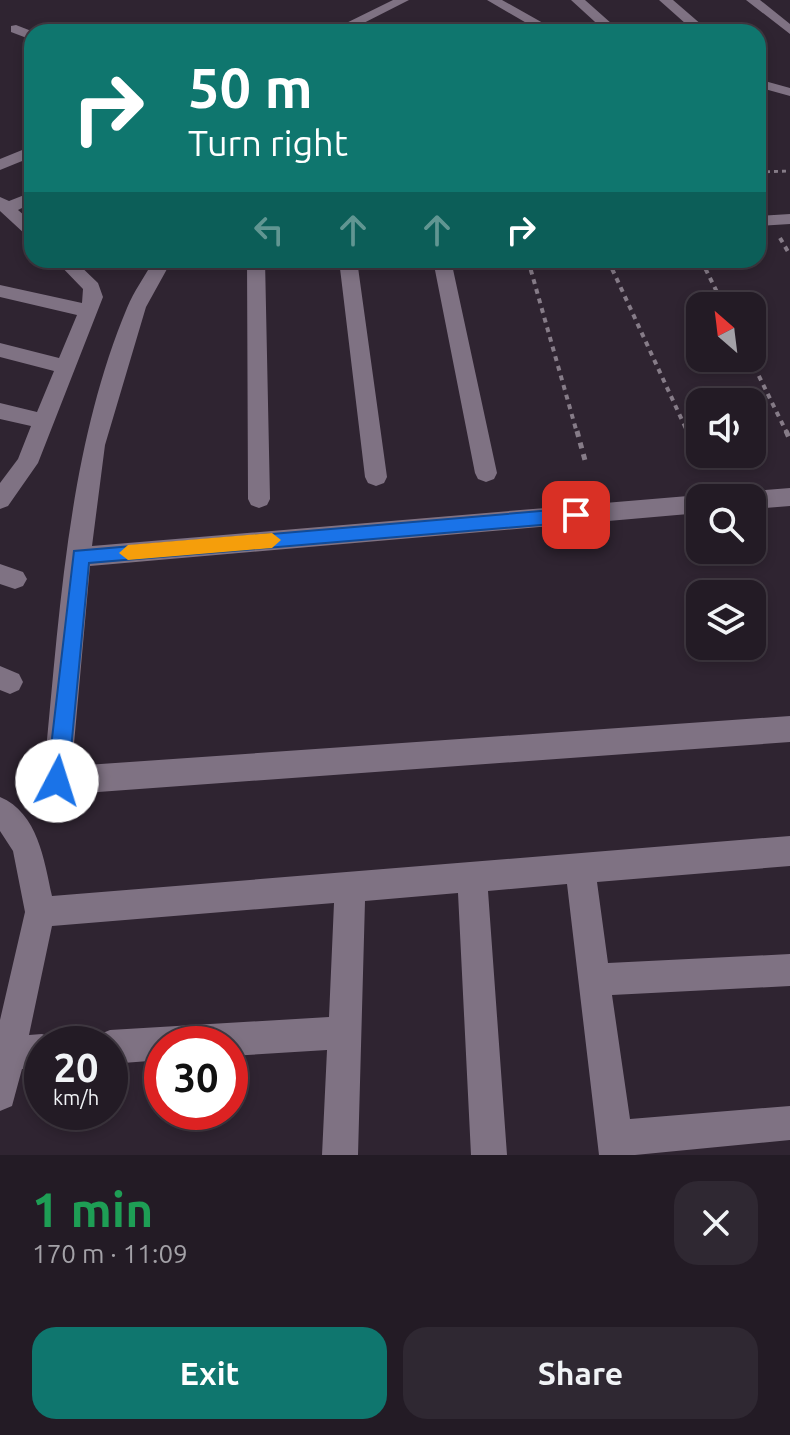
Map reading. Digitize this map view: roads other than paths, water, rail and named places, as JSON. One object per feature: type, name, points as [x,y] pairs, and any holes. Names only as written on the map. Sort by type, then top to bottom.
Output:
[{"type":"street","points":[[352,24],[403,0]]},
{"type":"street","points":[[493,0],[537,24]]},
{"type":"street","points":[[577,0],[605,24]]},
{"type":"street","points":[[665,0],[694,24]]},
{"type":"street","points":[[752,0],[790,30]]},
{"type":"street","points":[[16,29],[24,32]]},
{"type":"street","points":[[766,85],[790,92]]},
{"type":"street","points":[[0,146],[24,151]]},
{"type":"street","points":[[0,165],[24,154]]},
{"type":"street","points":[[4,205],[24,199]]},
{"type":"street","points":[[4,205],[24,224]]},
{"type":"street","points":[[766,220],[790,219]]},
{"type":"street","points":[[2,492],[27,463],[94,297],[92,287],[72,268]]},
{"type":"street","points":[[159,268],[137,307],[94,445],[57,781],[790,729]]},
{"type":"street","points":[[256,268],[259,499]]},
{"type":"street","points":[[349,268],[376,477]]},
{"type":"street","points":[[444,268],[486,473]]},
{"type":"street","points":[[0,291],[89,311]]},
{"type":"street","points":[[0,350],[67,367]]},
{"type":"street","points":[[0,411],[44,421]]},
{"type":"street","points":[[766,499],[790,497]]},
{"type":"street","points":[[80,557],[686,505]]},
{"type":"street","points":[[0,811],[17,828],[27,850],[40,912],[29,1026]]},
{"type":"street","points":[[40,912],[790,851]]},
{"type":"street","points":[[580,869],[616,1146],[790,1123]]},
{"type":"street","points":[[472,878],[489,1155]]},
{"type":"street","points":[[340,1155],[350,888]]},
{"type":"street","points":[[595,980],[790,970]]},
{"type":"street","points":[[128,1046],[345,1032]]},
{"type":"street","points":[[0,1094],[24,1057]]}]
